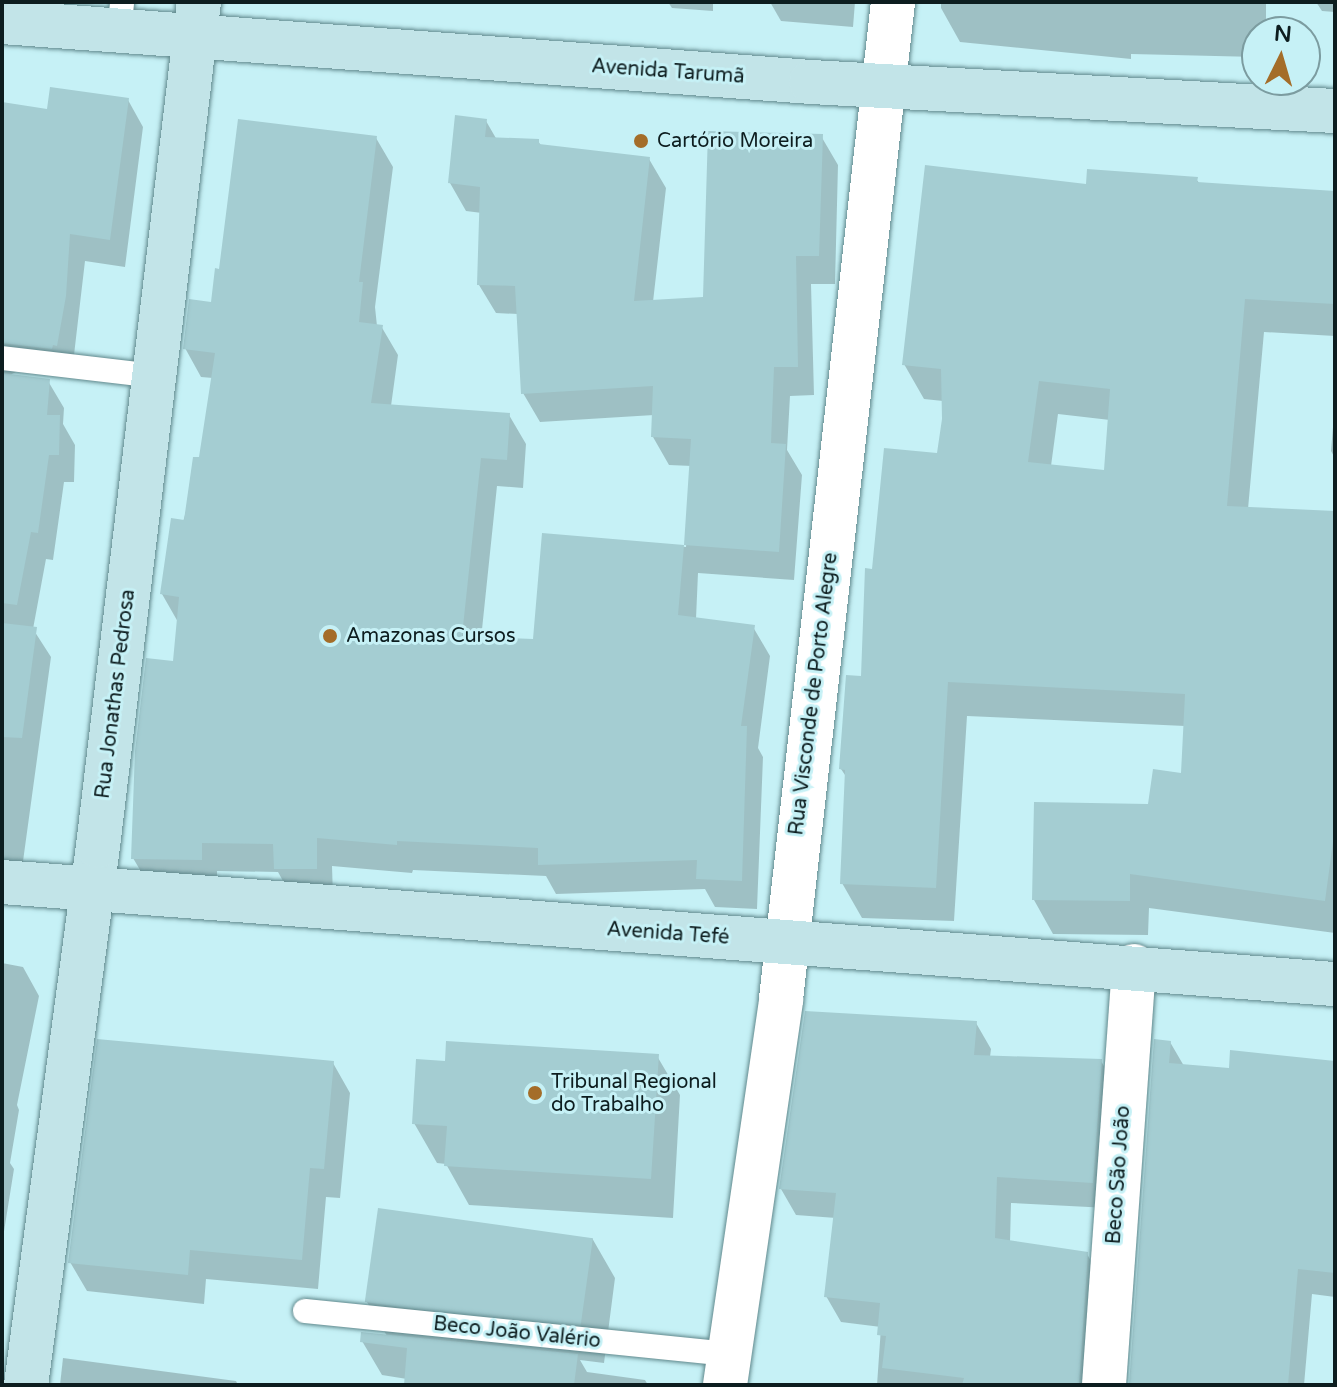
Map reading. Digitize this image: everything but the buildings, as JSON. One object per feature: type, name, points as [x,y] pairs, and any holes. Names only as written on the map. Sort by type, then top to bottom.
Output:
[{"type":"street","name":"Rua Visconde de Porto Alegre","points":[[727,1370],[787,942],[886,86],[893,2]]},
{"type":"street","name":"Avenida Tarumã","points":[[2,22],[120,17],[197,20],[886,86],[1335,111]]},
{"type":"street","name":"Rua Jonathas Pedrosa","points":[[26,1385],[91,890],[197,20]]},
{"type":"street","name":"Avenida Tefé","points":[[2,882],[1134,966],[1335,984]]},
{"type":"street","name":"Beco São João","points":[[1104,1385],[1134,966]]},
{"type":"lane","points":[[2,358],[155,376]]},
{"type":"lane","name":"Beco João Valério","points":[[305,1311],[727,1370]]},
{"type":"place","name":"Cartório Moreira","points":[[641,141]]},
{"type":"place","name":"Amazonas Cursos","points":[[330,636]]},
{"type":"place","name":"Tribunal Regional do Trabalho","points":[[535,1093]]}]
